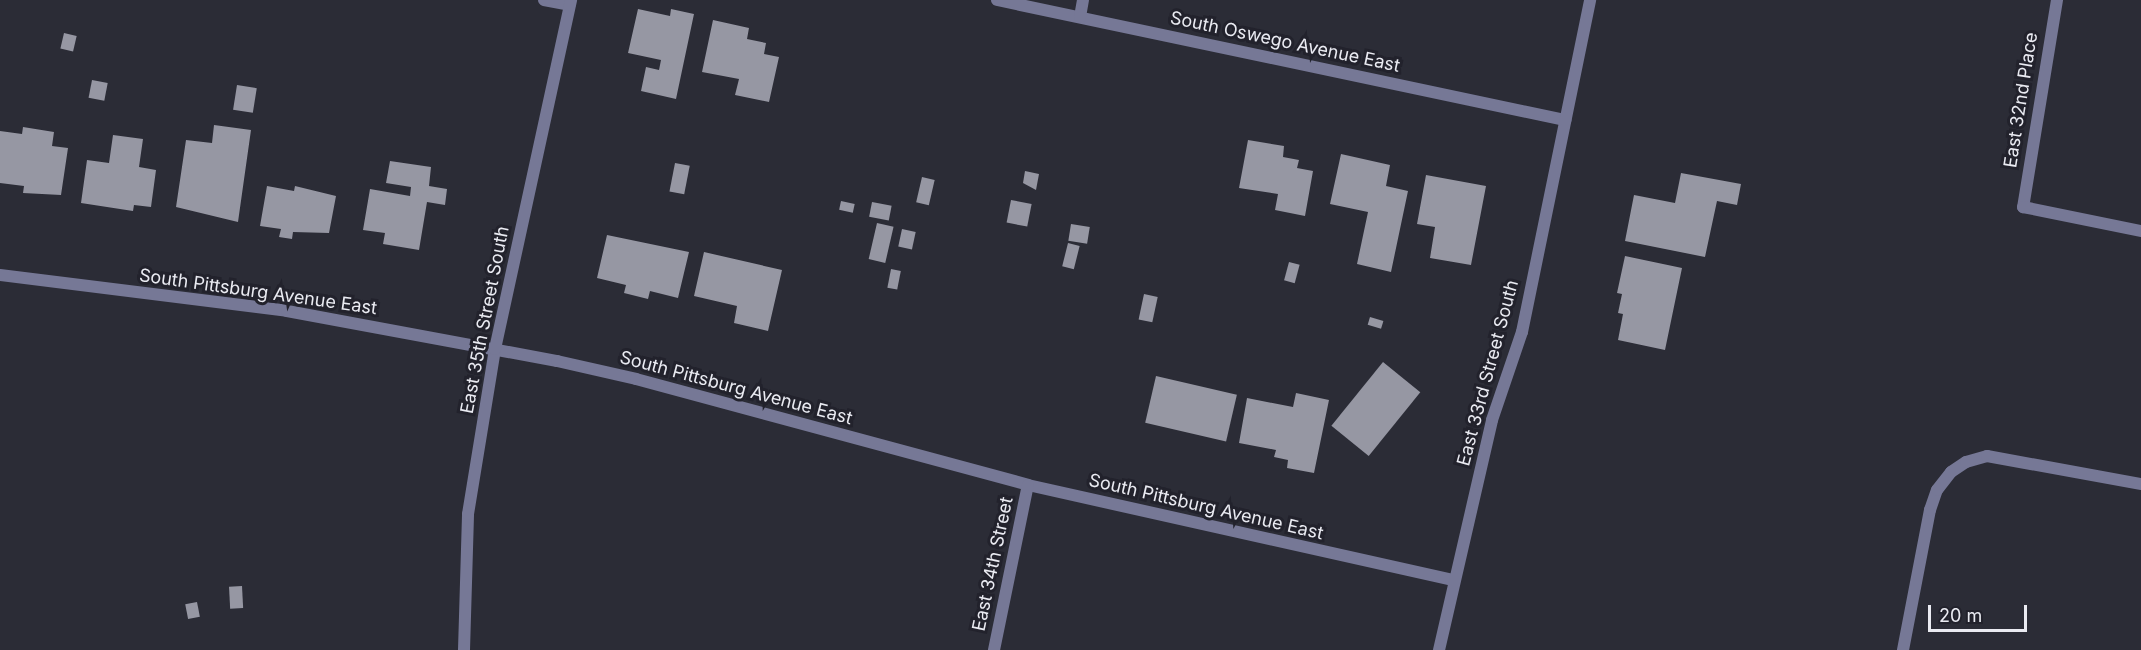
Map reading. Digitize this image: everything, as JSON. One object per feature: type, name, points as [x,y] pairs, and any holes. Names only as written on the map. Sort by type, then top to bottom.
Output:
[{"type":"street","points":[[544,0],[571,2]]},
{"type":"street","name":"South Oswego Avenue East","points":[[997,0],[1565,120]]},
{"type":"street","points":[[1080,17],[1083,0]]},
{"type":"street","name":"East 33rd Street South","points":[[1439,650],[1492,420],[1522,332],[1590,0]]},
{"type":"street","name":"East 32nd Place","points":[[2057,0],[2023,207],[2141,231]]},
{"type":"street","name":"East 35th Street South","points":[[464,650],[468,514],[495,349],[571,2]]},
{"type":"street","name":"South Pittsburg Avenue East","points":[[0,275],[287,311],[495,349],[636,379],[1028,485],[1454,580]]},
{"type":"street","points":[[1903,650],[1930,510],[1937,490],[1951,472],[1966,462],[1988,456],[2141,484]]},
{"type":"street","name":"East 34th Street","points":[[994,650],[1028,485]]},
{"type":"building","points":[[638,9],[670,16],[671,9],[694,14],[676,99],[641,91],[646,67],[659,70],[661,60],[628,53]]},
{"type":"building","points":[[713,20],[749,28],[747,39],[766,43],[764,54],[779,57],[769,102],[735,95],[739,79],[702,72]]},
{"type":"building","points":[[64,33],[77,36],[73,52],[60,49]]},
{"type":"building","points":[[92,80],[108,83],[104,101],[89,98]]},
{"type":"building","points":[[237,85],[257,88],[253,113],[233,110]]},
{"type":"building","points":[[214,125],[251,130],[238,222],[176,207],[186,140],[212,143]]},
{"type":"building","points":[[23,127],[54,132],[52,146],[68,148],[61,195],[23,193],[24,186],[0,183],[0,131],[22,134]]},
{"type":"building","points":[[113,135],[143,139],[139,167],[156,170],[151,207],[134,205],[133,211],[81,203],[87,160],[109,163]]},
{"type":"building","points":[[1248,140],[1284,146],[1283,157],[1299,160],[1297,168],[1313,171],[1305,216],[1275,210],[1278,194],[1239,188]]},
{"type":"building","points":[[1341,154],[1390,165],[1386,186],[1408,191],[1391,272],[1357,264],[1368,212],[1330,204]]},
{"type":"building","points":[[390,161],[431,167],[429,186],[447,189],[445,205],[427,202],[419,250],[383,244],[385,233],[363,230],[370,189],[410,196],[411,187],[386,183]]},
{"type":"building","points":[[675,163],[690,166],[684,194],[669,191]]},
{"type":"building","points":[[1025,171],[1039,174],[1036,190],[1023,183]]},
{"type":"building","points":[[1681,173],[1741,184],[1737,205],[1717,201],[1705,257],[1625,241],[1634,195],[1675,203]]},
{"type":"building","points":[[1426,175],[1486,186],[1471,265],[1430,258],[1435,227],[1417,224]]},
{"type":"building","points":[[922,177],[935,180],[929,205],[916,202]]},
{"type":"building","points":[[267,186],[294,191],[295,186],[336,196],[329,233],[293,232],[292,239],[279,237],[281,229],[260,226]]},
{"type":"building","points":[[1011,200],[1032,204],[1027,227],[1007,223]]},
{"type":"building","points":[[841,201],[855,204],[853,213],[839,210]]},
{"type":"building","points":[[872,202],[892,206],[889,221],[869,217]]},
{"type":"building","points":[[877,223],[894,227],[885,263],[869,259]]},
{"type":"building","points":[[1071,224],[1090,227],[1087,244],[1068,241]]},
{"type":"building","points":[[902,229],[916,232],[912,250],[898,247]]},
{"type":"building","points":[[607,235],[689,252],[678,298],[650,291],[648,299],[624,293],[626,285],[597,278]]},
{"type":"building","points":[[1068,243],[1080,246],[1074,269],[1062,266]]},
{"type":"building","points":[[704,252],[782,270],[768,331],[734,323],[737,306],[694,296]]},
{"type":"building","points":[[1625,256],[1682,268],[1665,350],[1618,340],[1623,314],[1618,313],[1622,294],[1617,293]]},
{"type":"building","points":[[1289,262],[1300,265],[1295,283],[1284,280]]},
{"type":"building","points":[[891,269],[901,271],[897,290],[887,288]]},
{"type":"building","points":[[1144,294],[1158,297],[1152,322],[1139,319]]},
{"type":"building","points":[[1370,317],[1383,321],[1381,329],[1368,325]]},
{"type":"building","points":[[1383,362],[1420,392],[1369,456],[1331,426]]},
{"type":"building","points":[[1156,376],[1237,395],[1226,441],[1145,423]]},
{"type":"building","points":[[1296,393],[1329,400],[1314,473],[1287,468],[1288,460],[1274,457],[1276,450],[1239,443],[1247,398],[1293,407]]},
{"type":"building","points":[[242,586],[243,608],[230,609],[229,587]]},
{"type":"building","points":[[197,602],[200,617],[188,619],[185,604]]}]
